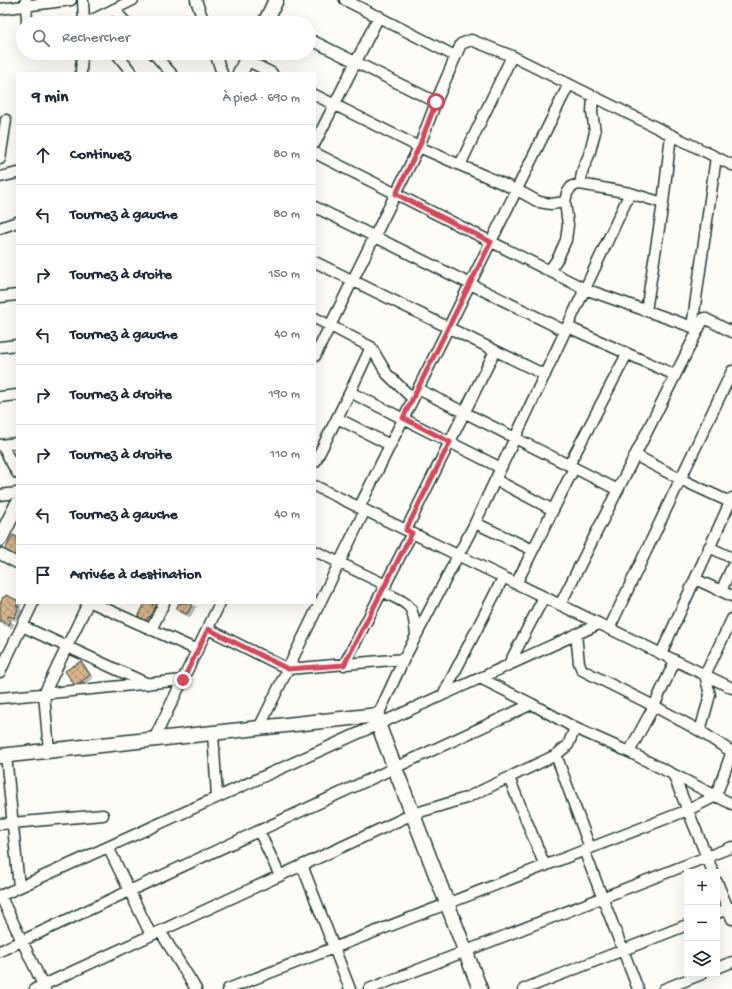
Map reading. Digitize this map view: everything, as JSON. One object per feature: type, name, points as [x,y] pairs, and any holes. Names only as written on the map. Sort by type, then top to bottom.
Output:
[{"type":"street","points":[[0,9],[26,3],[71,0]]},
{"type":"street","points":[[82,0],[86,16]]},
{"type":"street","points":[[102,16],[133,0]]},
{"type":"street","points":[[196,0],[202,16]]},
{"type":"street","points":[[271,16],[276,0]]},
{"type":"street","points":[[345,0],[455,56]]},
{"type":"street","points":[[26,3],[27,16]]},
{"type":"street","points":[[114,10],[120,16]]},
{"type":"street","points":[[316,141],[378,16]]},
{"type":"street","points":[[316,354],[419,147],[436,102],[461,44],[471,40],[512,56],[732,165]]},
{"type":"street","points":[[316,42],[436,102]]},
{"type":"street","points":[[460,165],[512,56]]},
{"type":"street","points":[[81,72],[82,60]]},
{"type":"street","points":[[122,60],[131,72]]},
{"type":"street","points":[[159,60],[170,72]]},
{"type":"street","points":[[217,60],[222,72]]},
{"type":"street","points":[[240,72],[246,60]]},
{"type":"street","points":[[252,60],[270,72]]},
{"type":"street","points":[[259,728],[339,563],[390,445],[569,84]]},
{"type":"street","points":[[316,96],[419,147],[517,190],[539,202],[551,204],[565,202]]},
{"type":"street","points":[[580,184],[583,169],[589,155],[595,132],[592,112],[593,96]]},
{"type":"street","points":[[0,159],[3,120],[16,121]]},
{"type":"street","points":[[646,311],[663,203],[671,135]]},
{"type":"street","points":[[316,154],[585,289],[695,328]]},
{"type":"street","points":[[560,605],[675,375],[695,328],[716,157]]},
{"type":"street","points":[[0,178],[16,173]]},
{"type":"street","points":[[549,271],[558,258],[566,240],[568,224],[565,202],[567,193],[572,186],[580,184],[630,194],[663,203]]},
{"type":"street","points":[[480,989],[395,768],[378,719],[404,659],[496,480],[630,194]]},
{"type":"street","points":[[316,207],[470,284],[566,329],[675,375]]},
{"type":"street","points":[[0,228],[16,222]]},
{"type":"street","points":[[316,262],[545,376]]},
{"type":"street","points":[[0,297],[16,295]]},
{"type":"street","points":[[695,328],[704,318],[732,332]]},
{"type":"street","points":[[316,319],[371,347],[387,374],[413,398]]},
{"type":"street","points":[[0,347],[16,345]]},
{"type":"street","points":[[316,460],[371,347]]},
{"type":"street","points":[[344,665],[384,588],[450,442],[495,351]]},
{"type":"street","points":[[516,584],[627,354]]},
{"type":"street","points":[[609,629],[732,372]]},
{"type":"street","points":[[418,389],[618,490]]},
{"type":"street","points":[[350,392],[501,468]]},
{"type":"street","points":[[0,397],[16,395]]},
{"type":"street","points":[[337,418],[390,445]]},
{"type":"street","points":[[16,443],[1,445],[16,471]]},
{"type":"street","points":[[635,456],[680,479],[731,501],[661,654]]},
{"type":"street","points":[[496,480],[553,510]]},
{"type":"street","points":[[316,486],[732,688]]},
{"type":"street","points":[[0,495],[16,494]]},
{"type":"street","points":[[0,540],[16,508]]},
{"type":"street","points":[[475,523],[533,550]]},
{"type":"street","points":[[709,547],[732,558]]},
{"type":"street","points":[[316,552],[384,588],[408,604],[414,618],[416,636]]},
{"type":"street","points":[[0,554],[16,562]]},
{"type":"street","points":[[721,591],[732,567]]},
{"type":"street","points":[[443,694],[504,578]]},
{"type":"street","points":[[695,579],[732,596]]},
{"type":"street","points":[[509,664],[544,597]]},
{"type":"street","points":[[0,672],[33,604]]},
{"type":"street","points":[[49,751],[44,694],[88,604]]},
{"type":"street","points":[[95,604],[197,650]]},
{"type":"street","points":[[151,630],[164,604]]},
{"type":"street","points":[[154,739],[220,604]]},
{"type":"street","points":[[700,731],[710,695],[705,676],[732,619]]},
{"type":"street","points":[[575,728],[568,745],[556,755],[509,778],[466,798],[413,814],[41,988],[22,941],[0,895],[216,797],[378,719],[443,694],[599,624]]},
{"type":"street","points":[[22,626],[148,684]]},
{"type":"street","points":[[208,629],[288,669],[404,659]]},
{"type":"street","points":[[228,989],[688,810],[716,796],[732,752],[700,731],[582,670],[579,664],[576,634]]},
{"type":"street","points":[[629,752],[654,706],[675,661]]},
{"type":"street","points":[[480,678],[532,704],[575,728],[629,752],[732,804]]},
{"type":"street","points":[[0,698],[183,680]]},
{"type":"street","points":[[0,951],[532,704]]},
{"type":"street","points":[[19,887],[13,823],[3,755],[259,728],[378,719]]},
{"type":"street","points":[[213,733],[216,797]]},
{"type":"street","points":[[556,755],[602,898],[638,989]]},
{"type":"street","points":[[673,774],[712,869]]},
{"type":"street","points":[[509,778],[545,866]]},
{"type":"street","points":[[0,824],[103,815]]},
{"type":"street","points":[[259,831],[280,876]]},
{"type":"street","points":[[108,847],[129,891],[156,933],[196,989]]},
{"type":"street","points":[[369,989],[732,847]]},
{"type":"street","points":[[302,865],[350,989]]},
{"type":"street","points":[[720,888],[730,908],[732,919]]},
{"type":"street","points":[[720,912],[730,908]]},
{"type":"street","points":[[524,989],[684,926]]},
{"type":"street","points":[[720,967],[732,962]]},
{"type":"street","points":[[664,989],[694,977]]},
{"type":"building","points":[[13,535],[16,536],[15,558],[4,552]]},
{"type":"building","points":[[6,595],[16,600],[16,604],[17,604],[16,606],[19,607],[14,618],[9,616],[7,619],[11,621],[9,625],[0,621],[0,604],[3,597]]},
{"type":"building","points":[[144,604],[158,604],[162,606],[151,624],[148,623],[151,618],[149,616],[146,621],[138,617]]},
{"type":"building","points":[[178,604],[192,604],[187,614],[176,609]]},
{"type":"building","points":[[81,661],[90,675],[75,686],[65,671]]},
{"type":"route","points":[[183,680],[208,629],[288,669],[344,665],[412,533],[406,530],[450,442],[403,418],[491,242],[396,194],[419,147],[436,102]]}]
